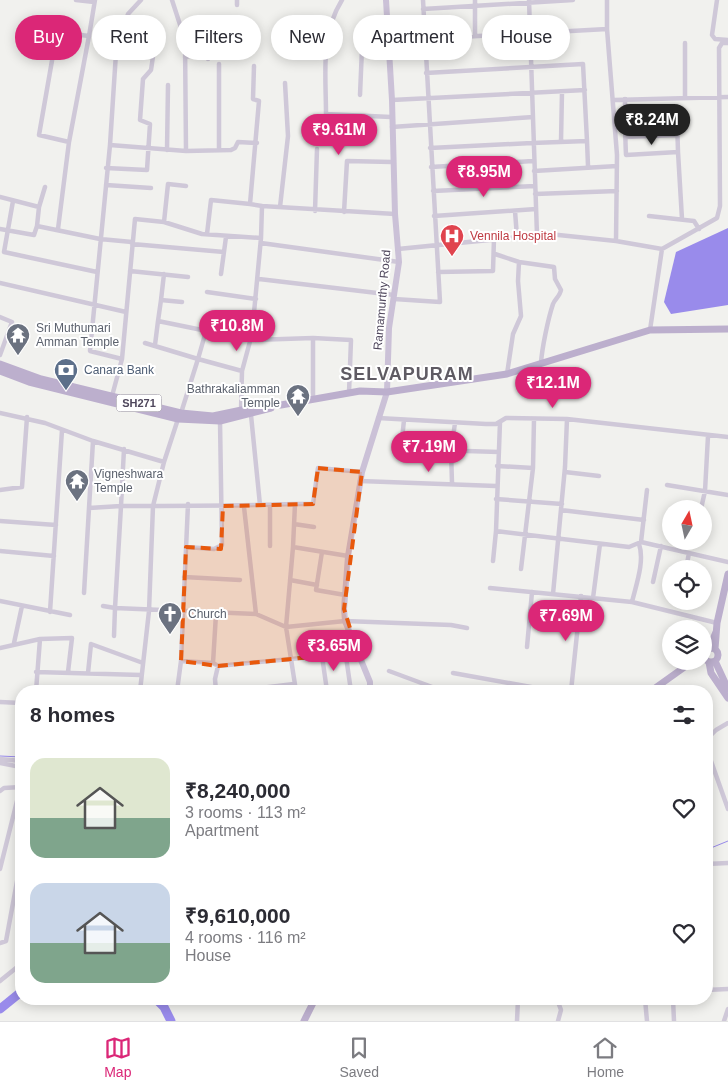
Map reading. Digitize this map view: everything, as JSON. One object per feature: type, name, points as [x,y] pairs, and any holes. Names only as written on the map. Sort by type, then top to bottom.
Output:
[{"type":"main road","name":"SH271","points":[[0,364],[41,379],[112,396],[179,416],[213,416],[256,406],[281,405],[349,393],[387,392],[507,374],[650,330],[728,329]]},
{"type":"main road","points":[[0,371],[29,382],[179,416],[220,422],[251,415],[281,405]]},
{"type":"main road","points":[[712,658],[718,656],[712,649],[728,576]]},
{"type":"main road","points":[[712,666],[728,689]]},
{"type":"main road","points":[[659,685],[680,670]]},
{"type":"main road","points":[[710,670],[728,698]]},
{"type":"main road","points":[[304,1021],[313,1005]]},
{"type":"street","points":[[58,229],[69,142],[95,1],[76,0]]},
{"type":"street","points":[[122,359],[90,351],[106,168],[110,145],[116,53],[128,14],[141,0]]},
{"type":"street","points":[[172,0],[177,15]]},
{"type":"street","points":[[342,0],[334,12],[326,35],[326,114],[391,117]]},
{"type":"street","name":"Ramamurthy Road","points":[[386,0],[387,15]]},
{"type":"street","points":[[423,0],[423,15]]},
{"type":"street","points":[[475,0],[475,35]]},
{"type":"street","points":[[423,9],[572,0]]},
{"type":"street","points":[[607,0],[607,29],[617,155],[616,241]]},
{"type":"street","points":[[716,0],[712,35],[715,39],[728,41]]},
{"type":"street","points":[[529,2],[529,15]]},
{"type":"street","points":[[570,31],[607,29]]},
{"type":"street","points":[[69,142],[39,135],[57,32],[89,36]]},
{"type":"street","points":[[472,35],[482,35]]},
{"type":"street","points":[[398,249],[537,235],[616,241],[662,249],[717,218],[720,206],[718,48],[722,43],[728,41]]},
{"type":"street","points":[[685,43],[685,97]]},
{"type":"street","points":[[106,168],[147,170],[150,124],[140,120],[143,79],[151,70],[152,60]]},
{"type":"street","points":[[185,60],[186,151]]},
{"type":"street","points":[[360,60],[360,95]]},
{"type":"street","name":"Ramamurthy Road","points":[[387,392],[389,328],[399,262],[394,214],[389,60]]},
{"type":"street","points":[[259,279],[440,302],[425,60]]},
{"type":"street","points":[[532,60],[532,143],[537,235]]},
{"type":"street","points":[[219,64],[219,150]]},
{"type":"street","points":[[426,73],[583,64],[588,166]]},
{"type":"street","points":[[250,204],[257,143],[259,101],[253,99],[254,66]]},
{"type":"street","points":[[167,150],[168,84]]},
{"type":"street","points":[[280,208],[288,136],[285,84]]},
{"type":"street","points":[[392,100],[585,90]]},
{"type":"street","points":[[560,141],[562,92]]},
{"type":"street","points":[[614,100],[728,97]]},
{"type":"street","points":[[625,99],[626,155]]},
{"type":"street","points":[[392,127],[533,117]]},
{"type":"street","points":[[625,123],[677,118],[682,219]]},
{"type":"street","points":[[625,137],[677,135]]},
{"type":"street","points":[[430,148],[587,141]]},
{"type":"street","points":[[110,145],[186,151],[235,148],[238,142],[257,143]]},
{"type":"street","points":[[315,211],[317,149]]},
{"type":"street","points":[[617,155],[678,152]]},
{"type":"street","points":[[344,212],[347,161],[392,162]]},
{"type":"street","points":[[431,167],[533,161]]},
{"type":"street","points":[[534,170],[617,166]]},
{"type":"street","points":[[164,222],[168,184],[186,186]]},
{"type":"street","points":[[106,185],[151,188]]},
{"type":"street","points":[[433,191],[535,186]]},
{"type":"street","points":[[0,229],[34,235],[44,187]]},
{"type":"street","points":[[535,194],[617,191]]},
{"type":"street","points":[[0,197],[40,207]]},
{"type":"street","points":[[207,234],[211,200],[315,211],[394,214]]},
{"type":"street","points":[[13,201],[2,252],[97,272]]},
{"type":"street","points":[[241,411],[242,371],[251,340],[259,279],[262,206]]},
{"type":"street","points":[[434,216],[536,209]]},
{"type":"street","points":[[515,211],[517,237]]},
{"type":"street","points":[[649,216],[694,221],[699,229]]},
{"type":"street","points":[[112,396],[122,359],[135,219],[164,222],[207,234],[261,240],[399,262]]},
{"type":"street","points":[[37,226],[100,239],[224,252]]},
{"type":"street","points":[[221,274],[226,237]]},
{"type":"street","points":[[438,272],[493,271],[494,238]]},
{"type":"street","points":[[650,330],[662,249]]},
{"type":"street","points":[[495,254],[519,262],[554,267],[555,278],[561,290],[551,313],[547,335],[543,342],[541,363]]},
{"type":"street","points":[[507,374],[513,334],[521,316],[518,281],[519,262]]},
{"type":"street","points":[[130,270],[188,277]]},
{"type":"street","points":[[155,345],[164,274]]},
{"type":"street","points":[[0,284],[126,312]]},
{"type":"street","points":[[206,292],[256,299]]},
{"type":"street","points":[[161,300],[182,302]]},
{"type":"street","points":[[0,317],[12,322],[0,355]]},
{"type":"street","points":[[158,321],[251,340],[313,338],[351,340],[349,393]]},
{"type":"street","points":[[140,685],[149,611],[153,506],[164,462],[206,331]]},
{"type":"street","points":[[313,338],[313,399]]},
{"type":"street","points":[[145,343],[242,371]]},
{"type":"street","points":[[372,391],[383,400]]},
{"type":"street","points":[[370,685],[345,621],[345,595],[348,556],[360,481],[383,400],[387,392]]},
{"type":"street","points":[[0,413],[27,417],[93,441],[164,462]]},
{"type":"street","points":[[251,415],[260,505]]},
{"type":"street","points":[[0,490],[22,487],[27,417]]},
{"type":"street","points":[[378,418],[455,422],[500,422],[506,418],[567,419],[728,437]]},
{"type":"street","points":[[521,569],[530,502],[534,419]]},
{"type":"street","points":[[553,594],[565,472],[567,419]]},
{"type":"street","points":[[404,420],[401,449],[499,452]]},
{"type":"street","points":[[186,547],[214,549],[222,545],[223,506],[220,422]]},
{"type":"street","points":[[452,483],[451,451],[455,422]]},
{"type":"street","points":[[493,561],[500,422]]},
{"type":"street","points":[[50,612],[62,430]]},
{"type":"street","points":[[703,500],[708,436]]},
{"type":"street","points":[[84,593],[93,441]]},
{"type":"street","points":[[114,636],[124,449]]},
{"type":"street","points":[[497,466],[532,468]]},
{"type":"street","points":[[89,508],[188,504],[244,506],[314,504],[318,468],[362,472]]},
{"type":"street","points":[[565,472],[599,476]]},
{"type":"street","points":[[360,481],[496,486]]},
{"type":"street","points":[[666,485],[728,495]]},
{"type":"street","points":[[632,602],[639,570],[640,543],[647,490]]},
{"type":"street","points":[[496,499],[562,504]]},
{"type":"street","points":[[178,685],[181,661],[188,504]]},
{"type":"street","points":[[286,685],[294,684],[286,627],[295,504]]},
{"type":"street","points":[[270,505],[270,546]]},
{"type":"street","points":[[244,506],[256,614]]},
{"type":"street","points":[[561,510],[644,520]]},
{"type":"street","points":[[0,521],[56,525]]},
{"type":"street","points":[[294,524],[314,527]]},
{"type":"street","points":[[496,531],[600,544],[629,546],[640,543],[728,562]]},
{"type":"street","points":[[593,598],[600,544]]},
{"type":"street","points":[[653,582],[661,546]]},
{"type":"street","points":[[293,547],[348,556]]},
{"type":"street","points":[[0,551],[54,556]]},
{"type":"street","points":[[322,552],[316,590],[345,595]]},
{"type":"street","points":[[688,560],[689,553]]},
{"type":"street","points":[[184,577],[240,580]]},
{"type":"street","points":[[290,580],[317,585]]},
{"type":"street","points":[[490,588],[632,602],[717,623]]},
{"type":"street","points":[[527,647],[532,592]]},
{"type":"street","points":[[572,685],[581,596]]},
{"type":"street","points":[[0,601],[70,615]]},
{"type":"street","points":[[14,643],[22,606]]},
{"type":"street","points":[[103,606],[149,611],[256,614],[286,627],[345,621],[451,625],[467,628]]},
{"type":"street","points":[[213,663],[216,614]]},
{"type":"street","points":[[0,648],[14,643],[40,639],[72,638],[68,672]]},
{"type":"street","points":[[36,685],[40,639]]},
{"type":"street","points":[[88,673],[91,644],[143,663]]},
{"type":"street","points":[[181,661],[213,663],[218,666],[322,656],[356,647]]},
{"type":"street","points":[[345,650],[350,685]]},
{"type":"street","points":[[322,656],[325,685]]},
{"type":"street","points":[[216,685],[218,666]]},
{"type":"street","points":[[389,671],[427,685]]},
{"type":"street","points":[[36,672],[141,675]]},
{"type":"street","points":[[453,673],[520,685]]},
{"type":"street","points":[[0,702],[15,703]]},
{"type":"street","points":[[713,733],[728,723]]},
{"type":"street","points":[[0,760],[15,761]]},
{"type":"street","points":[[0,763],[15,766]]},
{"type":"street","points":[[713,767],[728,809]]},
{"type":"street","points":[[0,791],[4,788],[15,787]]},
{"type":"street","points":[[0,869],[15,809]]},
{"type":"street","points":[[0,843],[6,844]]},
{"type":"street","points":[[713,863],[728,862]]},
{"type":"street","points":[[0,943],[6,941],[15,892]]},
{"type":"street","points":[[0,981],[15,969]]},
{"type":"street","points":[[713,990],[728,989]]},
{"type":"street","points":[[517,1021],[518,1005]]},
{"type":"street","points":[[558,1021],[561,1010],[559,1005]]},
{"type":"street","points":[[646,1005],[647,1021]]},
{"type":"street","points":[[673,1005],[674,1021]]},
{"type":"street","points":[[724,1021],[728,1009]]},
{"type":"highlighted area","points":[[318,468],[362,472],[344,609],[356,647],[322,656],[218,666],[181,661],[186,547],[221,549],[223,506],[313,504]]},
{"type":"shaded area","points":[[728,228],[728,305],[671,314],[664,302],[676,252]]},
{"type":"waterway","points":[[0,756],[15,757]]},
{"type":"waterway","points":[[713,847],[728,841]]},
{"type":"waterway","points":[[0,1009],[15,997]]},
{"type":"waterway","points":[[162,1005],[171,1021]]},
{"type":"place","name":"Vennila Hospital","points":[[452,257]]},
{"type":"place","name":"Sri Muthumari Amman Temple","points":[[18,356]]},
{"type":"place","name":"Canara Bank","points":[[66,391]]},
{"type":"place","name":"Bathrakaliamman Temple","points":[[298,417]]},
{"type":"place","name":"Vigneshwara Temple","points":[[77,502]]},
{"type":"place","name":"Church","points":[[170,635]]},
{"type":"district","name":"SELVAPURAM","points":[[407,374]]}]
